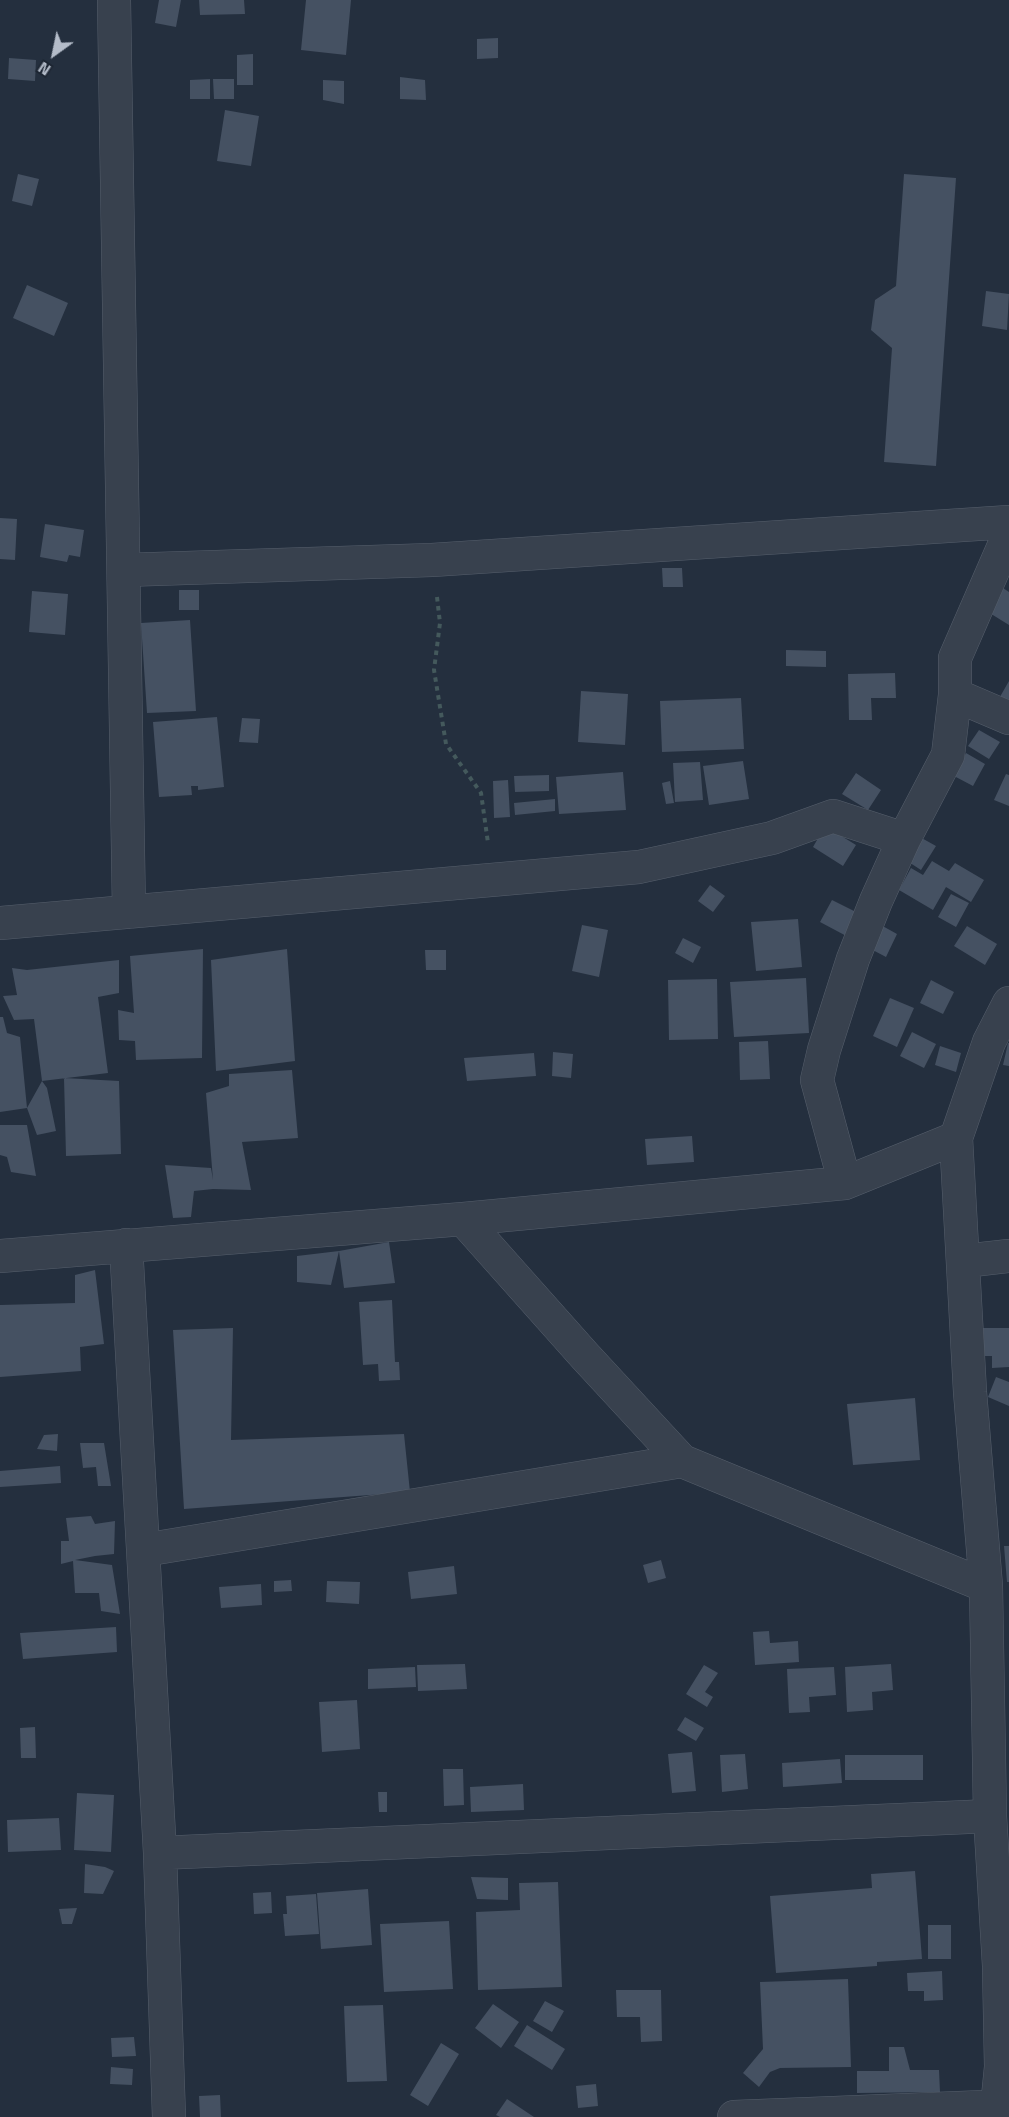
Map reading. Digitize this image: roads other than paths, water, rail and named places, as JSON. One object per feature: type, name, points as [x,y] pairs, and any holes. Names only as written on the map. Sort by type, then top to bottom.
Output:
[{"type":"street","points":[[114,0],[129,912]]},
{"type":"street","points":[[124,570],[432,560],[1009,522]]},
{"type":"street","points":[[844,1183],[817,1080],[853,959],[904,838],[948,755],[955,695],[955,658],[1009,534]]},
{"type":"street","points":[[955,695],[1009,718]]},
{"type":"street","points":[[0,923],[639,867],[772,838],[833,816],[904,838]]},
{"type":"street","points":[[734,2117],[1001,2110],[999,1988],[990,1816],[986,1586],[970,1392],[956,1138],[989,1042],[1009,1003]]},
{"type":"street","points":[[0,1256],[463,1219],[844,1183],[956,1138]]},
{"type":"street","points":[[463,1219],[682,1461],[986,1586]]},
{"type":"street","points":[[126,1245],[160,1853],[169,2117]]},
{"type":"street","points":[[964,1261],[1009,1256]]},
{"type":"street","points":[[144,1550],[682,1461]]},
{"type":"street","points":[[160,1853],[990,1816]]}]
